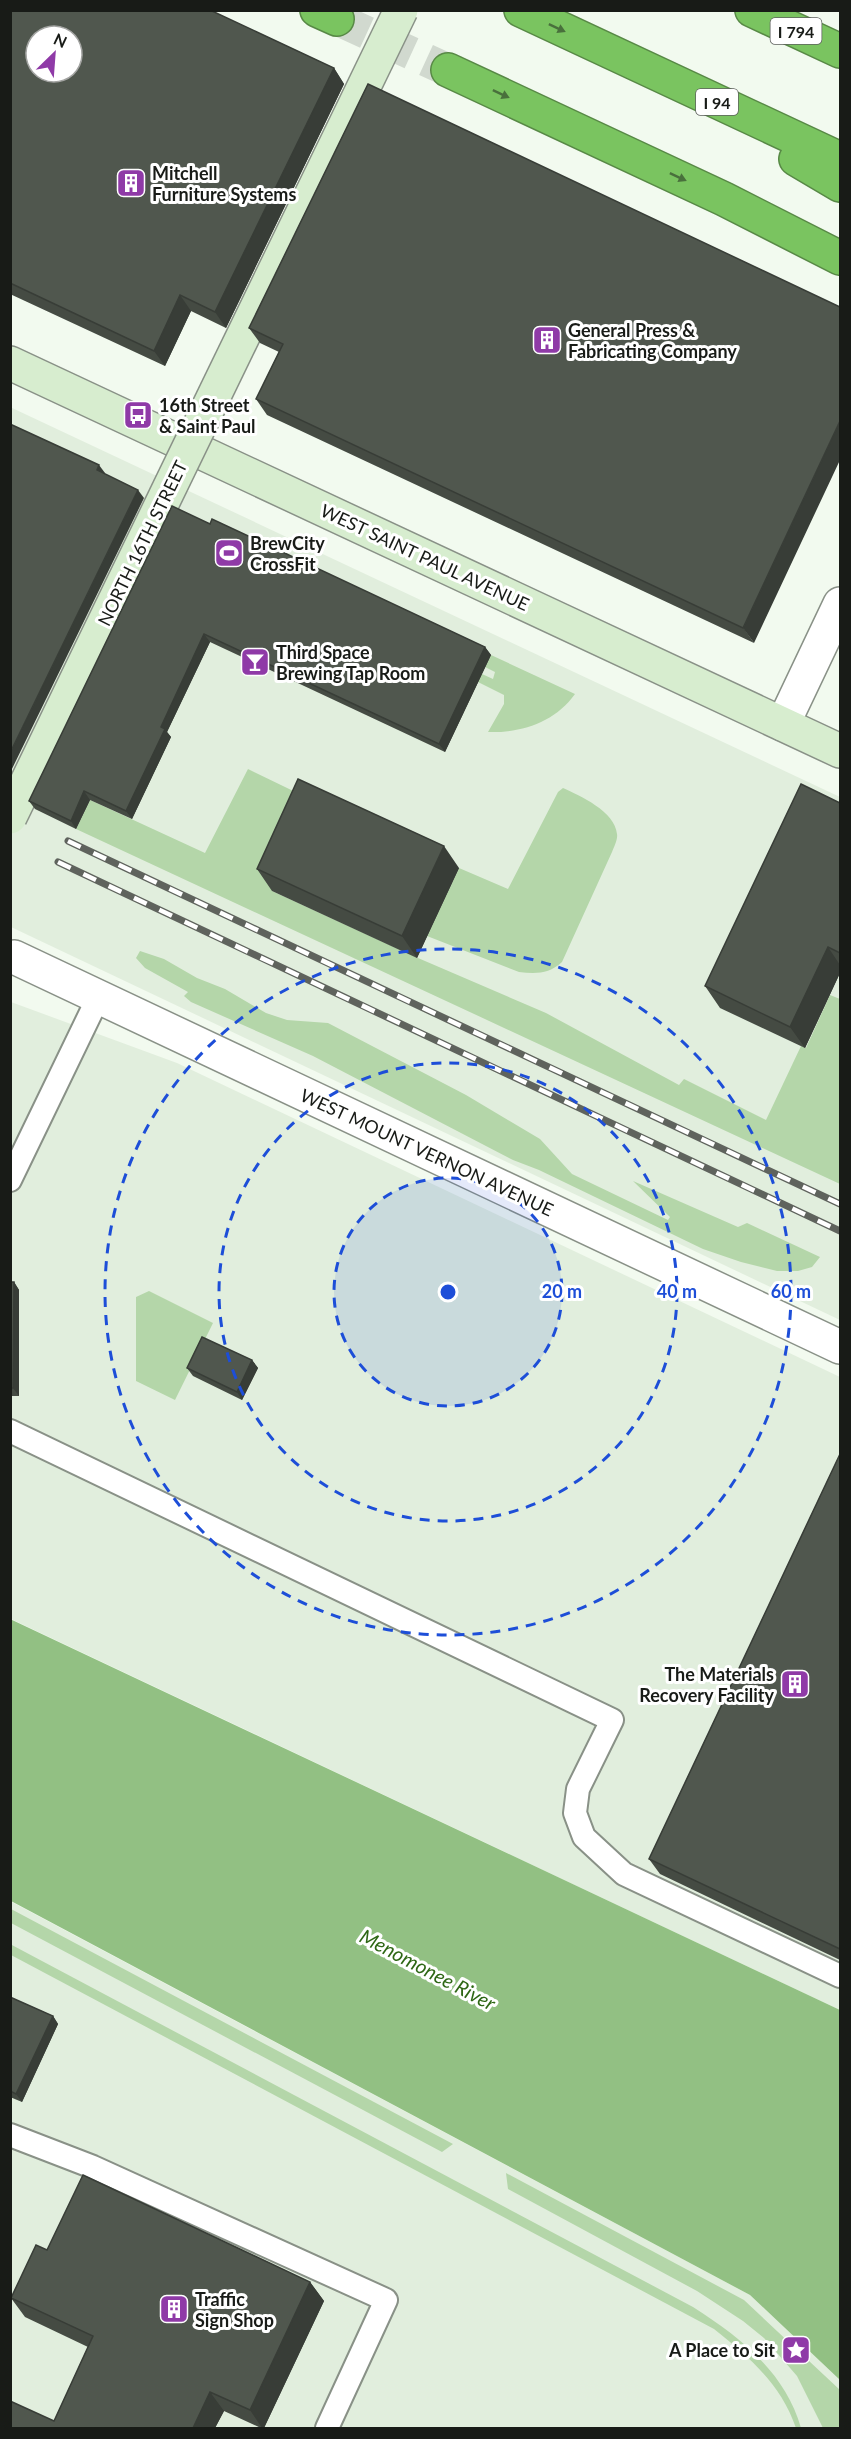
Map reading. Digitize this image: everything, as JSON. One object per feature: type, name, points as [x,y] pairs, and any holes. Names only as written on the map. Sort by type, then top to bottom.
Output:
[{"type":"highway","name":"I 94","points":[[521,10],[840,159]]},
{"type":"highway","name":"I 794","points":[[752,10],[840,51]]},
{"type":"highway","points":[[594,45],[840,185]]},
{"type":"highway","points":[[448,70],[714,194],[840,258]]},
{"type":"street","name":"NORTH 16TH STREET","points":[[10,817],[401,10]]},
{"type":"street","name":"WEST SAINT PAUL AVENUE","points":[[10,363],[840,751]]},
{"type":"street","points":[[783,724],[840,604]]},
{"type":"street","name":"WEST MOUNT VERNON AVENUE","points":[[14,957],[840,1347]]},
{"type":"lane","points":[[10,1180],[99,996]]},
{"type":"lane","points":[[10,1431],[612,1720],[578,1789],[575,1813],[584,1837],[624,1874],[840,1976]]},
{"type":"lane","points":[[10,2135],[93,2167],[386,2300],[327,2428]]},
{"type":"shaded area","points":[[10,407],[840,797],[840,1320],[11,927]]},
{"type":"shaded area","points":[[491,655],[575,694],[558,712],[537,724],[501,732],[488,732],[504,704],[504,695],[478,682],[482,674],[493,679],[495,672],[485,667]]},
{"type":"shaded area","points":[[248,769],[314,801],[272,891],[418,958],[546,1013],[679,1085],[684,1079],[766,1120],[801,1046],[806,1048],[830,995],[840,999],[840,1184],[76,829],[90,800],[205,853]]},
{"type":"shaded area","points":[[563,788],[604,811],[615,826],[617,836],[616,843],[562,962],[542,972],[519,972],[427,936],[459,868],[508,889],[558,792]]},
{"type":"shaded area","points":[[140,951],[164,959],[197,978],[225,989],[266,1013],[287,1020],[328,1023],[466,1095],[540,1139],[572,1174],[668,1220],[670,1217],[633,1181],[738,1227],[747,1223],[820,1257],[812,1267],[798,1271],[777,1271],[703,1249],[539,1170],[513,1160],[313,1056],[191,1002],[184,996],[188,992],[145,968],[136,958]]},
{"type":"shaded area","points":[[11,1002],[177,1063],[840,1377],[840,2010],[11,1619]]},
{"type":"shaded area","points":[[149,1291],[213,1323],[175,1400],[136,1381],[136,1297]]},
{"type":"shaded area","points":[[10,1901],[750,2295],[840,2380],[840,2428],[11,2428]]},
{"type":"shaded area","points":[[10,1909],[453,2144],[442,2152],[11,1923]]},
{"type":"shaded area","points":[[10,1944],[693,2307],[744,2344],[759,2358],[784,2390],[801,2428],[796,2428],[782,2398],[763,2373],[714,2329],[11,1955]]},
{"type":"shaded area","points":[[506,2173],[744,2300],[840,2390],[840,2428],[823,2428],[797,2376],[764,2338],[743,2321],[697,2291],[508,2189]]},
{"type":"water","name":"Menomonee River","points":[[10,1619],[840,2010],[840,2380],[750,2295],[11,1901]]},
{"type":"building","name":"Mitchell Furniture Systems","points":[[10,10],[210,10],[334,68],[215,312],[180,295],[154,351],[10,283]]},
{"type":"building","name":"General Press & Fabricating Company","points":[[368,84],[840,307],[840,421],[743,628],[256,399],[283,344],[249,328]]},
{"type":"building","points":[[10,424],[99,465],[97,470],[138,490],[10,753]]},
{"type":"building","points":[[172,506],[210,524],[212,519],[485,647],[439,744],[204,634],[161,727],[165,729],[126,811],[84,791],[71,821],[29,801]]},
{"type":"building","points":[[298,779],[444,846],[402,936],[257,869]]},
{"type":"building","points":[[801,784],[840,803],[840,953],[828,947],[790,1027],[705,986]]},
{"type":"building","points":[[10,1282],[14,1282],[13,1388],[10,1388]]},
{"type":"building","points":[[202,1337],[252,1360],[237,1392],[187,1368]]},
{"type":"building","name":"The Materials Recovery Facility","points":[[840,1454],[840,1949],[649,1859]]},
{"type":"building","points":[[10,1997],[53,2016],[16,2094],[10,2091]]},
{"type":"building","name":"Traffic Sign Shop","points":[[83,2175],[310,2282],[250,2410],[210,2392],[193,2428],[10,2428],[10,2401],[54,2421],[93,2336],[11,2298],[36,2245],[47,2250]]},
{"type":"tunnel","points":[[337,19],[448,70]]},
{"type":"railway","points":[[68,841],[840,1204]]},
{"type":"railway","points":[[58,862],[840,1231]]},
{"type":"place","name":"Mitchell Furniture Systems","points":[[131,183]]},
{"type":"place","name":"General Press & Fabricating Company","points":[[547,340]]},
{"type":"place","name":"16th Street & Saint Paul","points":[[138,415]]},
{"type":"place","name":"BrewCity CrossFit","points":[[229,553]]},
{"type":"place","name":"Third Space Brewing Tap Room","points":[[255,662]]},
{"type":"place","name":"The Materials Recovery Facility","points":[[795,1684]]},
{"type":"place","name":"Traffic Sign Shop","points":[[174,2309]]},
{"type":"place","name":"A Place to Sit","points":[[796,2350]]}]
